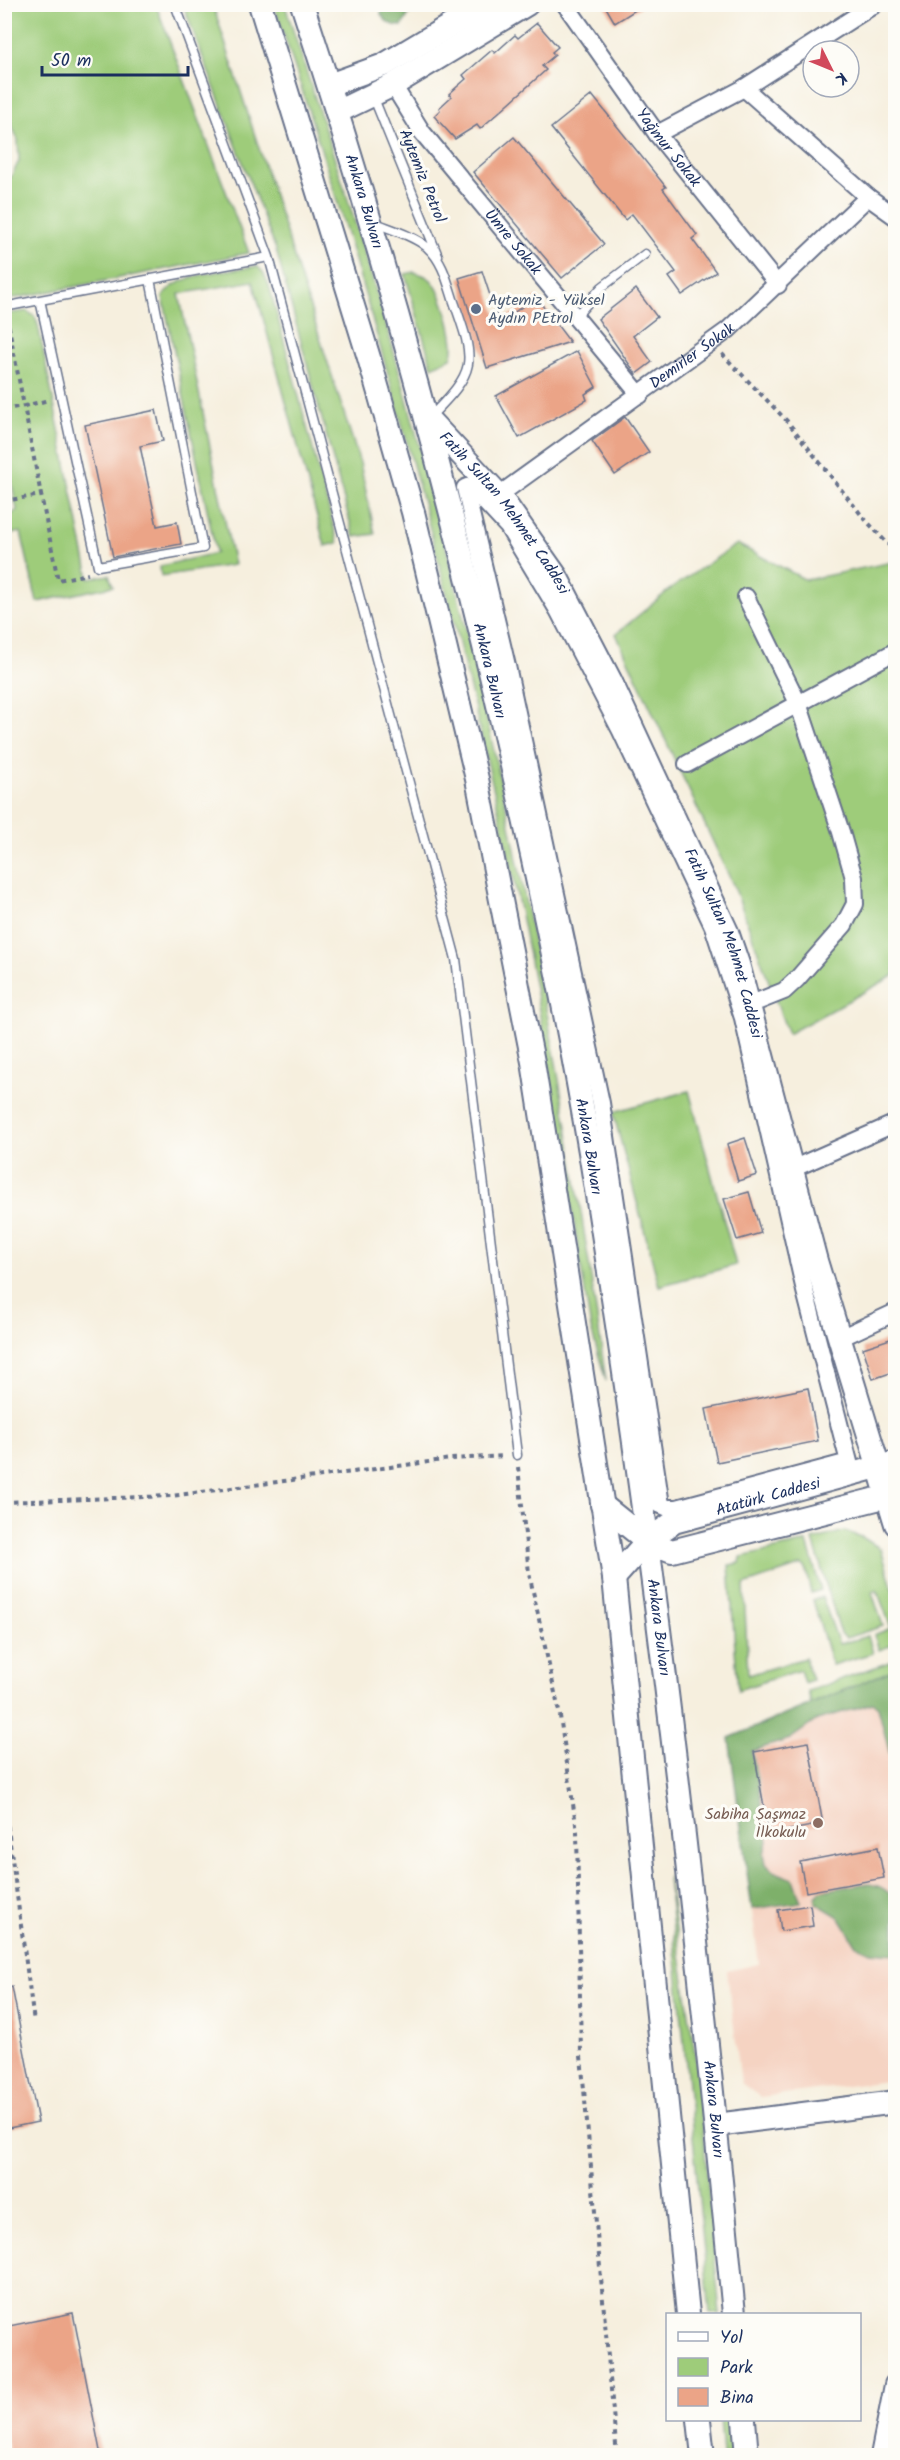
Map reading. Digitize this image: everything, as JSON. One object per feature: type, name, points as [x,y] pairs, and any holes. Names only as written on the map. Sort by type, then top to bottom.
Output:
[{"type":"main road","points":[[260,4],[369,358],[413,512],[477,778],[533,1062],[614,1578],[688,2313]]},
{"type":"main road","name":"Ankara Bulvarı","points":[[302,4],[329,85],[428,419],[494,687],[540,888],[590,1149],[647,1541],[702,1977],[734,2313]]},
{"type":"main road","points":[[329,85],[384,65],[486,4]]},
{"type":"main road","points":[[337,112],[383,90],[527,4]]},
{"type":"main road","name":"Fatih Sultan Mehmet Caddesi","points":[[428,419],[499,495],[556,576],[610,680],[727,932],[749,1005],[838,1340],[887,1465],[896,1524]]},
{"type":"main road","name":"Atatürk Caddesi","points":[[614,1578],[661,1529],[691,1515],[887,1465]]},
{"type":"main road","name":"Atatürk Caddesi","points":[[602,1505],[647,1541],[664,1550],[683,1550],[891,1496]]},
{"type":"main road","points":[[716,2125],[896,2102]]},
{"type":"main road","points":[[882,2456],[896,2385]]},
{"type":"main road","points":[[699,2421],[703,2456]]},
{"type":"main road","points":[[744,2421],[747,2456]]},
{"type":"street","name":"Yağmur Sokak","points":[[565,4],[657,134],[778,285]]},
{"type":"street","points":[[657,134],[744,88],[875,4]]},
{"type":"street","points":[[744,88],[868,197],[896,217]]},
{"type":"street","name":"Ümre Sokak","points":[[383,90],[422,132],[640,395]]},
{"type":"street","name":"Demirler Sokak","points":[[499,495],[711,343],[778,285],[868,197]]},
{"type":"street","points":[[470,486],[501,517],[558,610],[621,731],[713,926],[743,1018],[805,1291],[849,1462],[677,1508],[661,1505],[601,1103],[510,677],[465,488],[470,486]]},
{"type":"street","points":[[746,597],[798,703],[841,832],[854,878],[855,904],[844,925],[797,979],[784,991],[749,1005]]},
{"type":"street","points":[[687,764],[896,651]]},
{"type":"street","points":[[792,1169],[896,1124]]},
{"type":"street","points":[[838,1340],[896,1312]]},
{"type":"lane","points":[[175,4],[269,257],[456,959],[517,1455]]},
{"type":"lane","name":"Aytemiz Petrol","points":[[383,90],[470,348],[470,359],[457,391],[428,419]]},
{"type":"lane","name":"Aytemiz Petrol","points":[[369,221],[426,246],[443,268]]},
{"type":"lane","points":[[576,316],[602,287],[645,254]]},
{"type":"lane","points":[[5,307],[269,257]]},
{"type":"lane","points":[[40,300],[98,566],[203,548],[150,279]]},
{"type":"path","points":[[5,307],[58,580],[89,573],[98,566]]},
{"type":"path","points":[[711,343],[787,421],[863,517],[896,553]]},
{"type":"path","points":[[4,409],[61,398]]},
{"type":"path","points":[[4,501],[42,495]]},
{"type":"path","points":[[4,1502],[171,1496],[451,1459],[517,1455],[529,1573],[560,1716],[577,1831],[580,2056],[617,2456]]},
{"type":"path","points":[[4,1799],[34,2022]]},
{"type":"shaded area","name":"Sabiha Şaşmaz İlkokulu","points":[[895,1669],[895,2080],[760,2097],[741,2083],[727,1971],[759,1964],[729,1738]]},
{"type":"green space","points":[[5,4],[156,5],[249,253],[5,300],[5,181],[11,177],[19,161],[18,140],[9,119]]},
{"type":"green space","points":[[183,5],[213,5],[360,463],[375,534],[354,537],[276,250]]},
{"type":"green space","points":[[274,5],[285,5],[362,246],[405,392],[468,637],[522,883],[546,1007],[568,1131],[606,1381],[591,1329],[525,932],[462,656],[435,546],[375,328]]},
{"type":"green space","points":[[383,5],[414,5],[402,26],[392,25],[385,20],[381,14]]},
{"type":"green space","points":[[257,266],[263,272],[269,285],[338,543],[325,546],[253,281],[179,294],[234,565],[161,576],[160,566],[216,553],[163,297],[179,282],[191,278],[219,271]]},
{"type":"green space","points":[[414,272],[428,277],[436,286],[451,330],[453,351],[451,358],[432,367],[405,274]]},
{"type":"green space","points":[[27,311],[35,317],[38,325],[89,578],[109,575],[113,586],[37,602],[21,532],[4,535],[5,520],[17,510],[5,447],[5,314]]},
{"type":"green space","points":[[737,544],[806,580],[892,562],[896,574],[895,975],[788,1034],[735,889],[616,634],[669,590]]},
{"type":"green space","points":[[689,1091],[736,1265],[659,1286],[613,1112]]},
{"type":"green space","points":[[844,1531],[862,1537],[881,1549],[895,1597],[895,1644],[879,1650],[874,1635],[891,1628],[877,1590],[872,1592],[883,1626],[846,1638],[841,1634],[813,1540]]},
{"type":"green space","points":[[807,1542],[821,1590],[811,1593],[805,1567],[802,1565],[744,1585],[748,1675],[805,1658],[812,1680],[804,1683],[800,1670],[738,1690],[729,1565],[740,1563],[741,1557]]},
{"type":"green space","points":[[822,1597],[839,1644],[868,1636],[873,1653],[832,1665],[813,1600]]},
{"type":"green space","points":[[895,1660],[895,1669],[811,1704],[808,1691]]},
{"type":"green space","points":[[895,1669],[895,1775],[878,1707],[873,1703],[817,1720],[790,1739],[752,1751],[768,1841],[764,1853],[766,1864],[773,1871],[793,1879],[801,1902],[752,1909],[729,1738]]},
{"type":"green space","points":[[668,1876],[697,2067],[720,2313],[710,2313]]},
{"type":"green space","points":[[863,1884],[881,1887],[895,1899],[895,1954],[871,1952],[857,1946],[839,1917],[816,1903],[816,1897],[821,1891]]},
{"type":"green space","points":[[720,2421],[730,2421],[733,2455],[723,2455]]},
{"type":"building","points":[[604,4],[645,4],[615,23]]},
{"type":"building","points":[[537,23],[558,47],[552,52],[555,55],[542,66],[546,70],[480,129],[477,125],[455,139],[434,116],[440,110],[439,108],[451,97],[449,94],[466,79],[463,75],[492,50],[495,53],[515,35],[518,38]]},
{"type":"building","points":[[592,95],[666,187],[663,189],[697,235],[692,239],[716,272],[682,295],[669,277],[676,272],[632,214],[625,220],[551,128]]},
{"type":"building","points":[[514,137],[604,244],[562,278],[473,172]]},
{"type":"building","points":[[482,271],[499,323],[536,297],[570,342],[487,368],[459,278]]},
{"type":"building","points":[[636,289],[657,317],[633,336],[652,362],[636,374],[598,319]]},
{"type":"building","points":[[577,351],[596,387],[585,394],[587,400],[519,438],[496,396]]},
{"type":"building","points":[[156,410],[163,441],[140,446],[157,526],[177,522],[181,544],[113,557],[85,425]]},
{"type":"building","points":[[625,417],[649,452],[615,475],[592,441]]},
{"type":"building","points":[[745,1138],[757,1175],[738,1181],[727,1144]]},
{"type":"building","points":[[749,1192],[761,1233],[737,1240],[724,1199]]},
{"type":"building","points":[[896,1337],[896,1371],[873,1379],[863,1348]]},
{"type":"building","points":[[808,1388],[818,1441],[717,1462],[706,1409]]},
{"type":"building","points":[[808,1742],[823,1824],[769,1834],[754,1752]]},
{"type":"building","points":[[878,1847],[884,1878],[806,1892],[800,1862]]},
{"type":"building","points":[[810,1905],[813,1926],[781,1931],[778,1910]]},
{"type":"building","points":[[12,1987],[38,2122],[4,2129],[4,1988]]},
{"type":"building","points":[[73,2313],[101,2456],[9,2456],[4,2433],[4,2327]]},
{"type":"place","name":"Aytemiz - Yüksel Aydın PEtrol","points":[[476,309]]},
{"type":"place","name":"Sabiha Şaşmaz İlkokulu","points":[[818,1823]]}]
